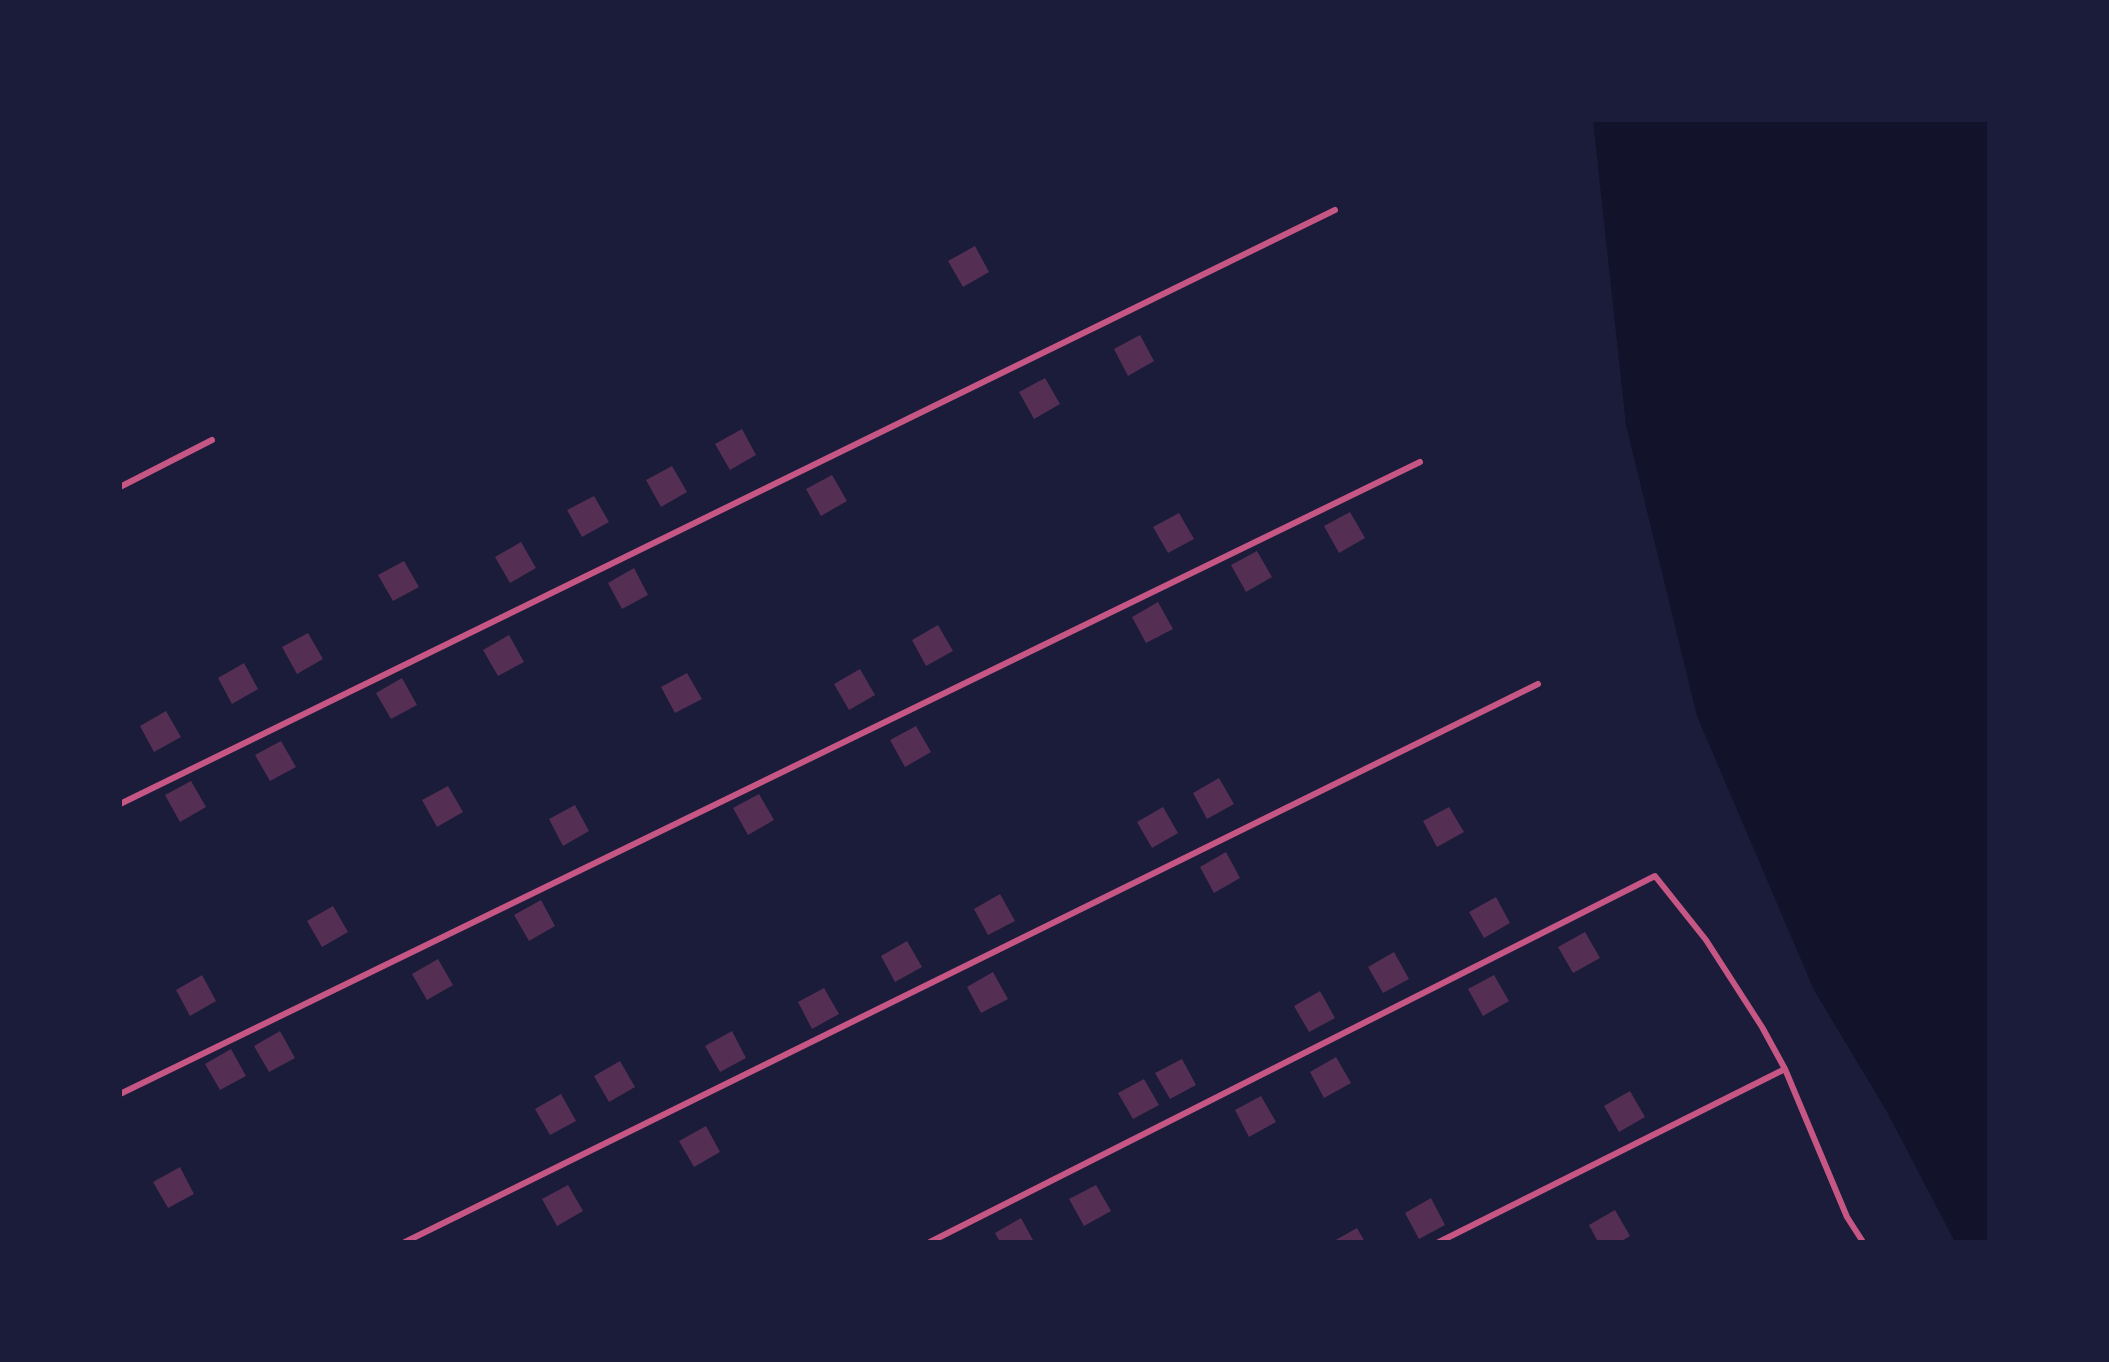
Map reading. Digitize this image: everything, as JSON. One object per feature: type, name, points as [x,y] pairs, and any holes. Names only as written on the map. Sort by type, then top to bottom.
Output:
[{"type":"lane","points":[[120,804],[1335,210]]},
{"type":"lane","points":[[120,487],[212,440]]},
{"type":"lane","points":[[120,1094],[1420,462]]},
{"type":"lane","points":[[405,1242],[1538,684]]},
{"type":"lane","points":[[930,1242],[1655,876],[1706,940],[1785,1069],[1847,1217],[1863,1242]]},
{"type":"lane","points":[[1439,1242],[1785,1069]]},
{"type":"shaded area","points":[[1593,120],[1989,120],[1989,1242],[1955,1242],[1886,1110],[1814,990],[1697,716],[1626,425]]},
{"type":"building","points":[[975,246],[989,272],[963,287],[948,261]]},
{"type":"building","points":[[1140,335],[1154,361],[1128,376],[1114,349]]},
{"type":"building","points":[[1045,378],[1060,404],[1034,419],[1019,392]]},
{"type":"building","points":[[742,429],[756,455],[730,470],[715,444]]},
{"type":"building","points":[[672,466],[687,492],[661,507],[646,480]]},
{"type":"building","points":[[832,475],[847,501],[821,516],[806,489]]},
{"type":"building","points":[[594,496],[609,522],[582,537],[567,510]]},
{"type":"building","points":[[1350,512],[1365,538],[1339,553],[1324,526]]},
{"type":"building","points":[[1179,513],[1194,539],[1168,553],[1153,527]]},
{"type":"building","points":[[521,542],[536,568],[510,583],[495,557]]},
{"type":"building","points":[[1257,551],[1272,577],[1246,592],[1231,565]]},
{"type":"building","points":[[404,561],[419,587],[393,601],[378,575]]},
{"type":"building","points":[[634,568],[648,595],[622,609],[608,583]]},
{"type":"building","points":[[1158,602],[1173,629],[1146,643],[1132,617]]},
{"type":"building","points":[[938,625],[953,651],[926,666],[912,640]]},
{"type":"building","points":[[308,633],[323,659],[297,674],[282,647]]},
{"type":"building","points":[[509,635],[524,662],[498,676],[483,650]]},
{"type":"building","points":[[244,663],[258,689],[232,704],[218,678]]},
{"type":"building","points":[[860,669],[875,695],[849,710],[834,684]]},
{"type":"building","points":[[687,673],[702,699],[675,713],[661,687]]},
{"type":"building","points":[[402,678],[417,705],[391,719],[376,693]]},
{"type":"building","points":[[166,711],[181,737],[154,752],[140,726]]},
{"type":"building","points":[[916,726],[931,752],[905,767],[890,740]]},
{"type":"building","points":[[281,741],[296,767],[270,781],[255,755]]},
{"type":"building","points":[[1219,778],[1234,804],[1207,819],[1193,793]]},
{"type":"building","points":[[191,781],[206,807],[180,822],[165,795]]},
{"type":"building","points":[[448,786],[463,812],[437,827],[422,800]]},
{"type":"building","points":[[759,794],[774,820],[748,835],[733,808]]},
{"type":"building","points":[[575,805],[589,831],[563,846],[549,819]]},
{"type":"building","points":[[1163,807],[1178,833],[1152,848],[1137,822]]},
{"type":"building","points":[[1449,807],[1464,832],[1437,847],[1423,821]]},
{"type":"building","points":[[1226,852],[1240,878],[1214,893],[1200,867]]},
{"type":"building","points":[[1000,894],[1015,921],[988,935],[974,909]]},
{"type":"building","points":[[1496,897],[1510,923],[1484,938],[1469,912]]},
{"type":"building","points":[[541,900],[555,926],[529,941],[514,915]]},
{"type":"building","points":[[333,906],[348,932],[322,947],[307,921]]},
{"type":"building","points":[[1585,932],[1600,958],[1573,973],[1558,947]]},
{"type":"building","points":[[907,941],[922,967],[895,982],[881,956]]},
{"type":"building","points":[[1394,952],[1409,979],[1383,993],[1368,967]]},
{"type":"building","points":[[438,959],[453,985],[427,1000],[412,974]]},
{"type":"building","points":[[993,972],[1008,999],[981,1013],[967,987]]},
{"type":"building","points":[[202,975],[216,1001],[190,1016],[176,990]]},
{"type":"building","points":[[1494,975],[1509,1001],[1483,1016],[1468,989]]},
{"type":"building","points":[[824,988],[839,1014],[812,1029],[798,1002]]},
{"type":"building","points":[[1320,991],[1335,1018],[1309,1032],[1294,1006]]},
{"type":"building","points":[[280,1031],[295,1058],[269,1072],[254,1046]]},
{"type":"building","points":[[732,1031],[746,1058],[720,1072],[705,1046]]},
{"type":"building","points":[[231,1049],[246,1076],[220,1090],[205,1064]]},
{"type":"building","points":[[1336,1057],[1351,1083],[1324,1098],[1310,1072]]},
{"type":"building","points":[[1182,1059],[1196,1085],[1170,1099],[1155,1073]]},
{"type":"building","points":[[620,1061],[635,1087],[609,1102],[594,1076]]},
{"type":"building","points":[[1144,1079],[1159,1105],[1133,1119],[1118,1093]]},
{"type":"building","points":[[1630,1091],[1645,1117],[1619,1132],[1604,1106]]},
{"type":"building","points":[[561,1094],[576,1121],[550,1135],[535,1109]]},
{"type":"building","points":[[1261,1096],[1276,1122],[1249,1137],[1235,1110]]},
{"type":"building","points":[[706,1126],[720,1152],[694,1167],[679,1141]]},
{"type":"building","points":[[180,1167],[194,1194],[168,1208],[153,1182]]},
{"type":"building","points":[[568,1185],[583,1211],[557,1226],[542,1199]]},
{"type":"building","points":[[1096,1185],[1111,1211],[1084,1226],[1069,1199]]},
{"type":"building","points":[[1431,1198],[1445,1225],[1419,1239],[1405,1213]]},
{"type":"building","points":[[1615,1210],[1630,1236],[1620,1242],[1598,1242],[1589,1225]]},
{"type":"building","points":[[1021,1218],[1034,1242],[1000,1242],[995,1233]]},
{"type":"building","points":[[1357,1228],[1365,1242],[1332,1242]]}]
